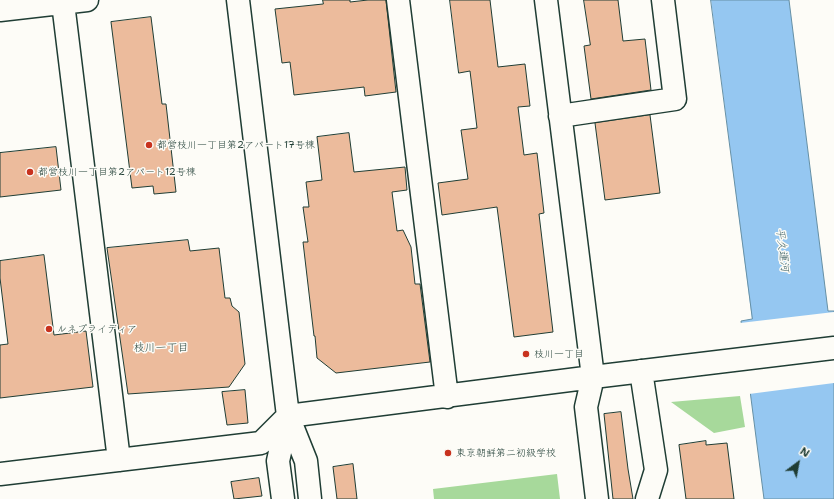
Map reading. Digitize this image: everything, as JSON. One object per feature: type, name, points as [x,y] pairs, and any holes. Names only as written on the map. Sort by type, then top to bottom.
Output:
[{"type":"street","points":[[0,10],[87,0]]},
{"type":"street","points":[[238,0],[288,416],[306,461],[310,499]]},
{"type":"street","points":[[398,0],[447,397]]},
{"type":"street","points":[[546,0],[593,377],[586,407],[597,499]]},
{"type":"street","points":[[560,116],[675,99],[663,0]]},
{"type":"street","points":[[63,3],[119,460]]},
{"type":"street","points":[[0,474],[261,442],[288,416],[834,348]]},
{"type":"street","points":[[641,371],[656,470],[647,499]]},
{"type":"street","points":[[283,499],[278,461],[288,416]]},
{"type":"green space","points":[[740,396],[745,427],[714,433],[671,402]]},
{"type":"green space","points":[[557,474],[560,499],[434,499],[433,489]]},
{"type":"water","name":"平久運河","points":[[711,0],[789,0],[828,311],[834,311],[834,499],[764,499],[741,321],[752,319]]},
{"type":"pier","points":[[834,312],[834,383],[749,394],[740,323]]},
{"type":"building","points":[[323,0],[350,0],[350,2],[386,0],[396,92],[365,96],[364,87],[294,95],[290,62],[282,63],[275,9],[323,4]]},
{"type":"building","points":[[450,0],[490,0],[498,67],[525,64],[530,106],[518,107],[524,155],[537,153],[544,213],[539,214],[553,332],[514,337],[497,207],[442,215],[438,183],[468,179],[461,130],[477,128],[470,71],[459,73]]},
{"type":"building","points":[[584,0],[618,0],[623,41],[645,39],[651,90],[591,99],[584,46],[590,45]]},
{"type":"building","name":"都営枝川一丁目第2アパート17号棟","points":[[151,17],[162,104],[166,104],[176,192],[154,194],[153,186],[132,188],[111,22]]},
{"type":"building","points":[[650,115],[660,193],[605,200],[595,123]]},
{"type":"building","points":[[349,133],[354,172],[405,167],[407,190],[392,192],[397,231],[403,230],[411,247],[415,284],[420,284],[430,362],[336,373],[317,358],[303,242],[308,242],[303,207],[309,207],[306,182],[322,180],[317,137]]},
{"type":"building","name":"都営枝川一丁目第2アパート12号棟","points":[[56,147],[61,190],[0,197],[0,153]]},
{"type":"building","points":[[188,240],[190,251],[219,248],[225,298],[230,298],[232,306],[239,312],[245,364],[229,387],[128,394],[107,248]]},
{"type":"building","name":"ルネプライディア","points":[[44,255],[54,335],[86,331],[93,387],[0,398],[0,345],[8,344],[0,278],[0,261]]},
{"type":"building","points":[[245,390],[248,423],[227,425],[222,392]]},
{"type":"building","points":[[621,412],[633,499],[613,499],[604,414]]},
{"type":"building","points":[[706,441],[706,445],[727,443],[734,499],[686,499],[679,445]]},
{"type":"building","points":[[353,464],[357,499],[337,499],[333,467]]},
{"type":"building","points":[[259,478],[262,496],[234,499],[231,482]]},
{"type":"place","name":"都営枝川一丁目第2アパート17号棟","points":[[149,145]]},
{"type":"place","name":"都営枝川一丁目第2アパート12号棟","points":[[30,172]]},
{"type":"place","name":"ルネプライディア","points":[[49,329]]},
{"type":"place","name":"枝川一丁目","points":[[526,354]]},
{"type":"place","name":"東京朝鮮第二初級学校","points":[[448,453]]},
{"type":"district","name":"枝川一丁目","points":[[161,348]]}]
